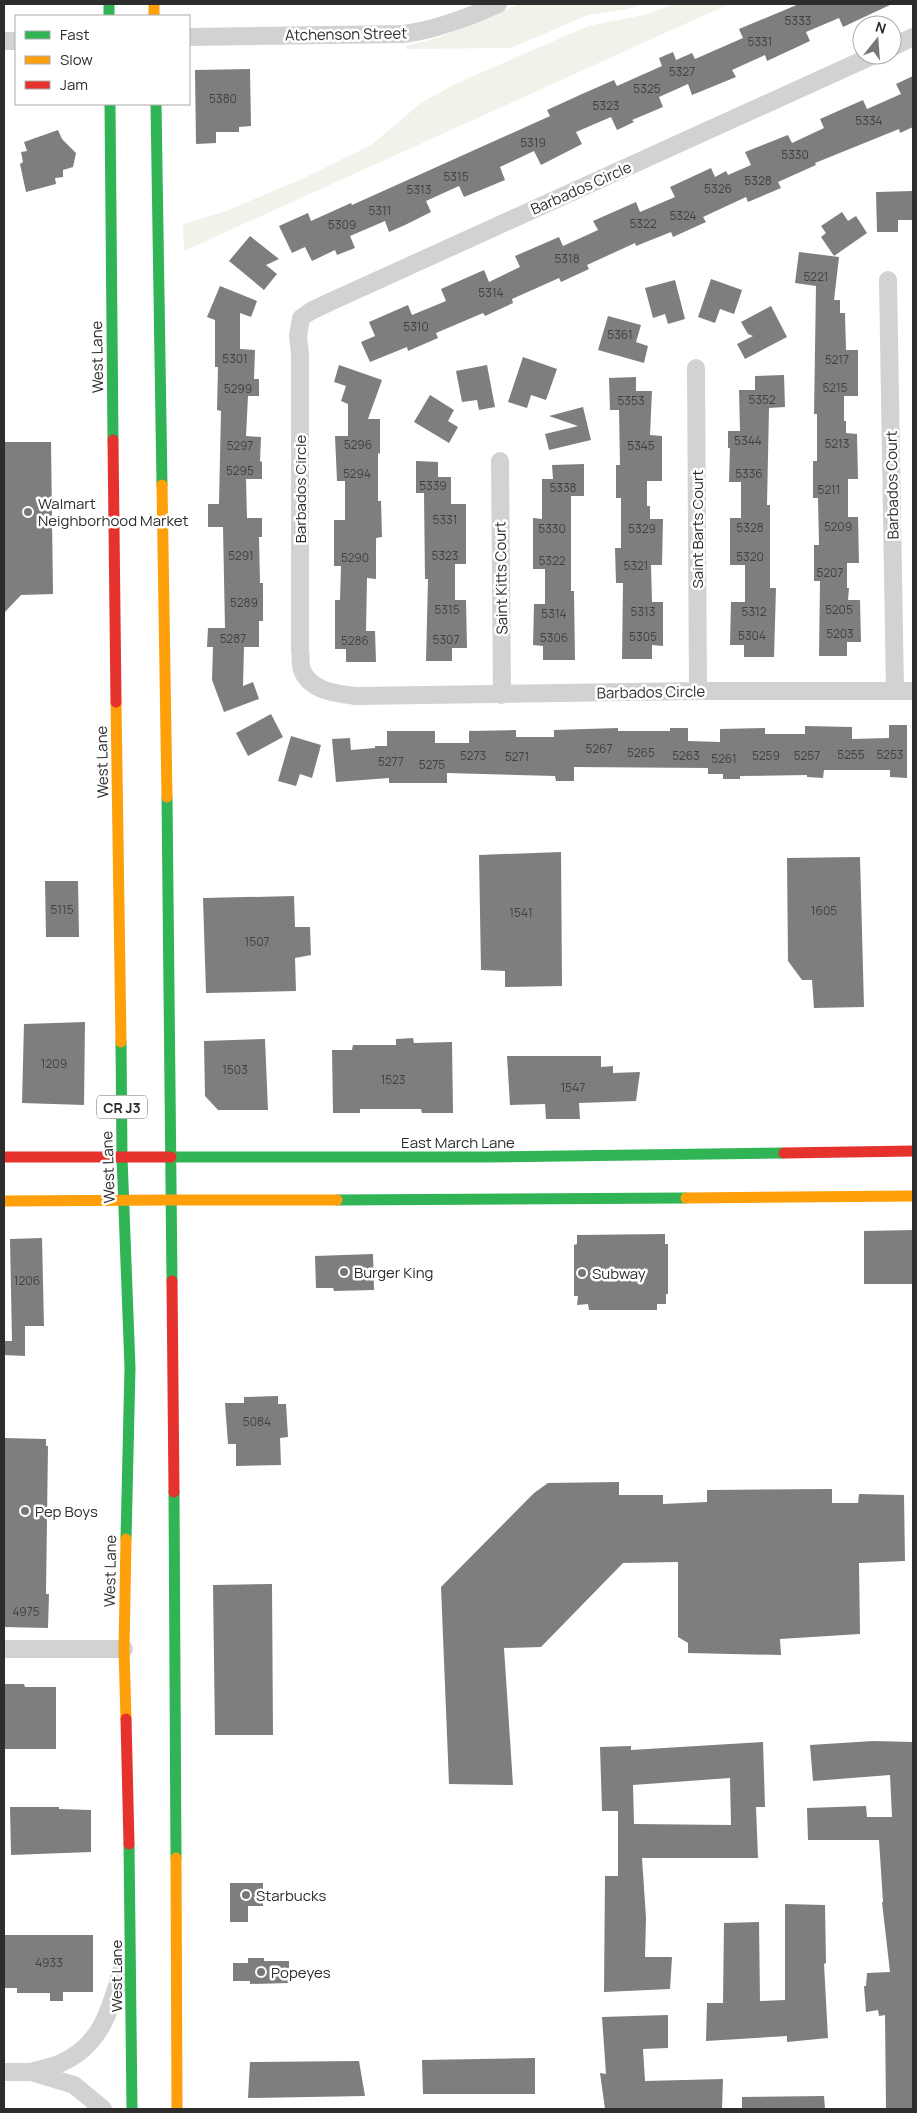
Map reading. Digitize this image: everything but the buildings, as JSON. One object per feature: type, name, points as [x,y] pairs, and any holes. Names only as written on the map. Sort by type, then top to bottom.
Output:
[{"type":"main road","name":"West Lane","points":[[110,105],[114,607],[120,839],[122,1157],[130,1368],[124,1649],[131,1941],[132,2109]]},
{"type":"main road","points":[[156,105],[166,675],[177,1758],[178,2109]]},
{"type":"main road","name":"East March Lane","points":[[4,1157],[480,1157],[913,1150]]},
{"type":"main road","points":[[4,1200],[510,1200],[913,1196]]},
{"type":"street","name":"Atchenson Street","points":[[190,36],[404,34],[424,32],[498,4]]},
{"type":"street","name":"Barbados Circle","points":[[852,65],[332,301],[301,318],[298,336],[300,354],[302,670],[311,683],[330,693],[356,696],[698,691],[913,691]]},
{"type":"street","name":"Barbados Court","points":[[888,280],[895,691]]},
{"type":"street","name":"Saint Barts Court","points":[[696,368],[698,691]]},
{"type":"street","name":"Saint Kitts Court","points":[[500,461],[502,695]]},
{"type":"street","points":[[4,1649],[124,1649]]},
{"type":"street","points":[[31,2072],[62,2062],[88,2046],[107,2019],[131,1941]]},
{"type":"street","points":[[4,2072],[31,2072],[74,2085],[103,2109]]},
{"type":"shaded area","points":[[519,4],[644,4],[628,9],[588,15],[511,48],[406,49],[406,46],[441,37]]},
{"type":"shaded area","points":[[674,4],[729,4],[184,251],[183,224],[226,211],[304,178],[371,145],[421,103],[455,84],[588,26],[648,14]]},
{"type":"traffic: fast","points":[[109,4],[109,15]]},
{"type":"traffic: fast","points":[[110,105],[113,440]]},
{"type":"traffic: fast","points":[[156,105],[162,485]]},
{"type":"traffic: fast","points":[[167,797],[172,1281]]},
{"type":"traffic: fast","points":[[121,1042],[122,1157],[130,1368],[126,1539]]},
{"type":"traffic: fast","points":[[171,1157],[488,1157],[784,1153]]},
{"type":"traffic: fast","points":[[337,1200],[686,1198]]},
{"type":"traffic: fast","points":[[174,1492],[176,1858]]},
{"type":"traffic: fast","points":[[129,1844],[132,2109]]},
{"type":"traffic: slow","points":[[154,4],[154,15]]},
{"type":"traffic: slow","points":[[162,485],[167,797]]},
{"type":"traffic: slow","points":[[116,702],[121,1042]]},
{"type":"traffic: slow","points":[[686,1198],[913,1196]]},
{"type":"traffic: slow","points":[[171,1200],[337,1200]]},
{"type":"traffic: slow","points":[[4,1201],[171,1200]]},
{"type":"traffic: slow","points":[[126,1539],[124,1649],[126,1719]]},
{"type":"traffic: slow","points":[[176,1858],[177,2109]]},
{"type":"traffic: jam","points":[[113,440],[116,702]]},
{"type":"traffic: jam","points":[[784,1153],[913,1151]]},
{"type":"traffic: jam","points":[[4,1157],[171,1157]]},
{"type":"traffic: jam","points":[[172,1281],[174,1492]]},
{"type":"traffic: jam","points":[[126,1719],[129,1844]]},
{"type":"place","name":"Walmart Neighborhood Market","points":[[28,512]]},
{"type":"place","name":"Burger King","points":[[344,1272]]},
{"type":"place","name":"Subway","points":[[582,1273]]},
{"type":"place","name":"Pep Boys","points":[[25,1511]]},
{"type":"place","name":"Starbucks","points":[[246,1895]]},
{"type":"place","name":"Popeyes","points":[[261,1972]]}]
